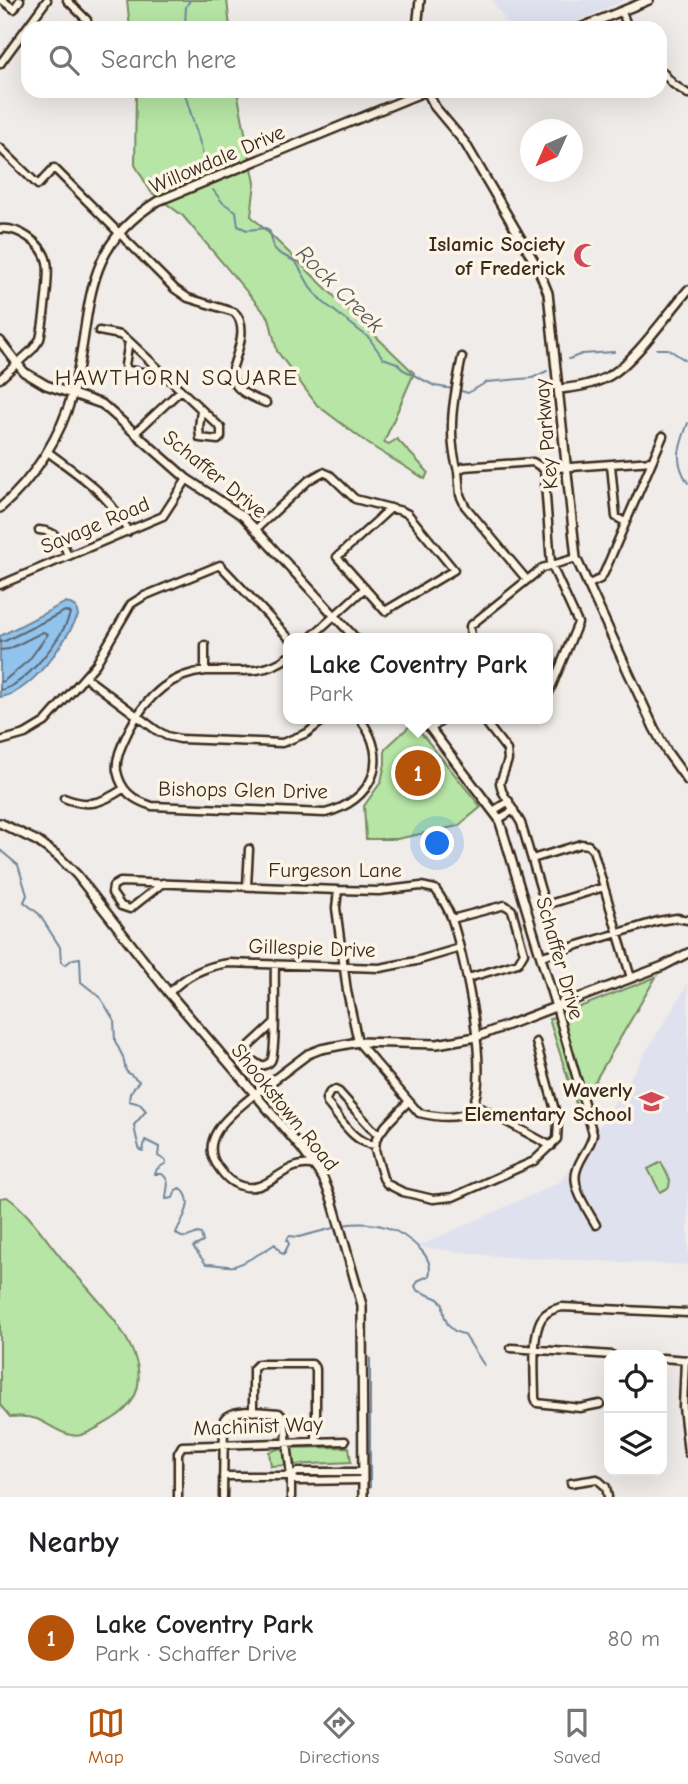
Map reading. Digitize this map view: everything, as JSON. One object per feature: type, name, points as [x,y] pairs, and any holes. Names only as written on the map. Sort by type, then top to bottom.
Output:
[{"type":"street","points":[[2,0],[14,9],[20,0]]},
{"type":"street","points":[[31,21],[47,0]]},
{"type":"street","points":[[67,0],[87,19],[85,21]]},
{"type":"street","points":[[418,21],[420,0]]},
{"type":"street","points":[[598,21],[649,0]]},
{"type":"street","points":[[622,12],[625,21]]},
{"type":"street","points":[[0,65],[21,35]]},
{"type":"street","points":[[667,77],[688,94]]},
{"type":"street","name":"Willowdale Drive","points":[[0,508],[20,490],[48,452],[72,396],[83,348],[92,287],[99,264],[118,233],[138,214],[158,201],[409,98]]},
{"type":"street","name":"Key Parkway","points":[[430,98],[465,143],[538,268],[548,293],[576,558],[654,728],[688,781]]},
{"type":"street","points":[[0,148],[38,185],[54,168],[175,289],[188,298],[234,312],[240,317],[242,329],[231,373],[232,380],[243,393],[266,403]]},
{"type":"street","points":[[0,229],[23,234],[37,246],[48,263],[40,340],[0,379]]},
{"type":"street","points":[[560,389],[584,386],[621,368],[688,290]]},
{"type":"street","points":[[99,331],[120,335],[129,341],[221,428],[220,439],[200,439],[201,410]]},
{"type":"street","name":"Schaffer Drive","points":[[0,341],[24,372],[72,396],[102,404],[187,479],[228,504],[256,529],[351,633]]},
{"type":"street","points":[[129,341],[125,363],[127,370],[165,375]]},
{"type":"street","points":[[462,357],[452,415],[454,459],[460,495],[465,506],[527,580]]},
{"type":"street","points":[[136,432],[181,390]]},
{"type":"street","points":[[587,585],[600,579],[604,573],[663,436]]},
{"type":"street","points":[[48,452],[107,498],[128,532]]},
{"type":"street","points":[[458,471],[464,467],[533,462],[544,469],[652,461]]},
{"type":"street","points":[[611,465],[616,517],[625,522]]},
{"type":"street","points":[[544,469],[551,564],[578,623],[553,683]]},
{"type":"street","points":[[256,529],[309,481],[323,472],[330,475],[355,499],[391,508],[408,514],[454,570],[385,611],[337,557],[391,508]]},
{"type":"street","name":"Savage Road","points":[[0,585],[163,516],[187,479]]},
{"type":"street","points":[[39,530],[60,538],[68,556]]},
{"type":"street","points":[[471,633],[470,626],[542,568],[576,558]]},
{"type":"street","points":[[0,741],[25,734],[45,722],[96,664],[131,604],[144,596],[220,565],[284,633]]},
{"type":"street","points":[[315,633],[365,589]]},
{"type":"street","points":[[205,645],[205,671]]},
{"type":"street","points":[[64,798],[89,805],[110,798],[123,789],[116,766],[120,750],[145,703],[170,682],[185,675],[205,671],[244,673],[270,667],[283,660]]},
{"type":"street","points":[[85,677],[167,736],[180,739],[282,743],[307,733],[319,724]]},
{"type":"street","name":"Bishops Glen Drive","points":[[123,789],[139,802],[152,806],[325,813],[359,797],[372,780],[375,769],[374,747],[363,724]]},
{"type":"street","name":"Schaffer Drive","points":[[427,724],[499,818],[593,1133],[577,1168],[575,1180],[596,1225]]},
{"type":"street","points":[[431,729],[438,724]]},
{"type":"street","points":[[487,724],[508,754],[500,783],[521,823],[559,950]]},
{"type":"street","points":[[493,811],[509,801]]},
{"type":"street","points":[[499,818],[514,810]]},
{"type":"street","name":"Shookstown Road","points":[[0,823],[37,841],[58,856],[77,875],[169,993],[315,1166],[332,1200],[362,1305],[363,1497]]},
{"type":"street","points":[[532,859],[581,844],[588,845],[593,850],[631,978]]},
{"type":"street","points":[[247,886],[248,849]]},
{"type":"street","name":"Furgeson Lane","points":[[163,883],[130,909],[121,906],[112,893],[113,886],[120,882],[163,883],[379,891],[421,886],[435,889],[444,900],[452,919],[468,978],[476,1037],[478,1088],[474,1104]]},
{"type":"street","points":[[546,905],[604,887]]},
{"type":"street","points":[[338,890],[336,908],[347,991],[358,1042],[419,1113],[429,1116],[456,1115],[467,1112],[474,1104],[551,1146]]},
{"type":"street","points":[[452,919],[505,905],[512,910],[524,953],[518,963],[468,978]]},
{"type":"street","points":[[542,956],[658,921],[677,918],[688,920]]},
{"type":"street","name":"Gillespie Drive","points":[[169,993],[180,981],[201,969],[218,964],[380,968],[460,948]]},
{"type":"street","points":[[315,1166],[295,1164],[268,1182],[257,1186],[244,1186],[232,1183],[216,1165],[212,1150],[218,1129],[256,1094],[308,1054],[337,1044],[438,1044],[476,1037],[631,978],[688,953]]},
{"type":"street","points":[[274,1023],[247,1048],[250,1059],[261,1066],[267,1064],[272,1057],[274,1023],[275,965]]},
{"type":"street","points":[[408,1102],[379,1134],[375,1145],[378,1168],[387,1184],[402,1192],[433,1199],[453,1197],[534,1161],[557,1139],[558,1121],[536,1042]]},
{"type":"street","points":[[375,1145],[357,1137],[327,1103],[330,1092],[339,1092],[379,1134]]},
{"type":"street","points":[[295,1164],[301,1147]]},
{"type":"street","points":[[600,1404],[580,1408],[537,1403],[536,1350],[539,1323],[543,1316],[562,1307],[688,1314]]},
{"type":"street","points":[[511,1348],[604,1354]]},
{"type":"street","points":[[667,1359],[686,1360],[688,1453]]},
{"type":"street","points":[[253,1412],[253,1370],[257,1364],[312,1364],[316,1369],[316,1442]]},
{"type":"street","points":[[223,1497],[226,1416],[233,1413],[276,1412],[282,1415],[287,1428],[291,1497]]},
{"type":"street","name":"Machinist Way","points":[[178,1497],[178,1453],[182,1446],[345,1441]]},
{"type":"street","points":[[223,1476],[291,1476],[297,1472],[363,1476]]},
{"type":"street","points":[[571,1483],[597,1479],[606,1487],[608,1497]]},
{"type":"shaded area","points":[[491,0],[625,0],[578,21],[506,21]]},
{"type":"shaded area","name":"Waverly Elementary School","points":[[688,984],[688,1265],[505,1257],[417,1247],[558,1183],[574,1168]]},
{"type":"green space","points":[[127,0],[227,0],[229,21],[129,21]]},
{"type":"green space","points":[[136,98],[238,98],[255,183],[251,216],[414,373],[384,442],[389,444],[397,439],[428,472],[425,479],[370,445],[317,405],[277,351],[269,318],[183,216],[151,192],[135,165]]},
{"type":"green space","points":[[414,724],[481,807],[458,826],[397,839],[366,839],[364,806],[381,782],[385,749]]},
{"type":"green space","points":[[656,977],[578,1110],[549,1019]]},
{"type":"green space","points":[[661,1162],[670,1180],[669,1187],[660,1192],[648,1169]]},
{"type":"green space","points":[[7,1197],[32,1220],[113,1319],[127,1340],[136,1361],[139,1382],[132,1401],[114,1418],[81,1435],[64,1433],[34,1418],[10,1417],[0,1405],[0,1198]]},
{"type":"green space","points":[[349,1447],[351,1462],[271,1466],[269,1452],[281,1448]]},
{"type":"water","points":[[66,602],[76,607],[78,616],[56,652],[24,686],[0,697],[0,636]]},
{"type":"waterway","name":"Rock Creek","points":[[185,21],[186,7],[190,0]]},
{"type":"waterway","name":"Rock Creek","points":[[186,98],[202,150],[204,170]]},
{"type":"waterway","name":"Rock Creek","points":[[213,190],[223,203],[236,211],[238,226],[247,230],[266,228],[270,232],[274,248],[296,262],[312,290],[369,338],[383,358],[397,363],[402,369],[435,386],[453,389]]},
{"type":"waterway","name":"Rock Creek","points":[[657,349],[668,349],[688,362]]},
{"type":"waterway","name":"Rock Creek","points":[[569,359],[582,354],[614,352]]},
{"type":"waterway","name":"Rock Creek","points":[[458,390],[468,393],[487,382],[532,378],[547,371]]},
{"type":"waterway","name":"Rock Creek","points":[[688,423],[679,453],[680,467],[688,483]]},
{"type":"waterway","points":[[0,850],[18,865],[27,895],[24,902],[39,914],[60,947],[61,962],[65,965],[80,958],[81,982],[100,997],[114,1020],[115,1041],[126,1071],[139,1081],[130,1093],[129,1101],[140,1104],[146,1111],[134,1125],[140,1150],[143,1151],[145,1140],[159,1147],[158,1156],[166,1163],[157,1169],[155,1174],[162,1174],[167,1180],[166,1199],[173,1198],[176,1190],[180,1188],[187,1198],[187,1210],[176,1233],[184,1237],[201,1234],[203,1242],[193,1247],[206,1264],[234,1266],[275,1244],[284,1254],[289,1244],[289,1236],[299,1237],[337,1227]]},
{"type":"waterway","points":[[342,1225],[386,1227],[404,1236],[422,1251],[429,1262],[430,1272],[429,1276],[419,1280],[415,1286],[417,1290],[443,1304],[447,1324],[464,1334],[484,1365]]},
{"type":"waterway","points":[[370,1358],[370,1488]]},
{"type":"place","name":"Islamic Society of Frederick","points":[[585,256]]},
{"type":"place","name":"Lake Coventry Park","points":[[418,773]]},
{"type":"place","name":"Waverly Elementary School","points":[[652,1102]]},
{"type":"district","name":"HAWTHORN SQUARE","points":[[177,377]]}]
